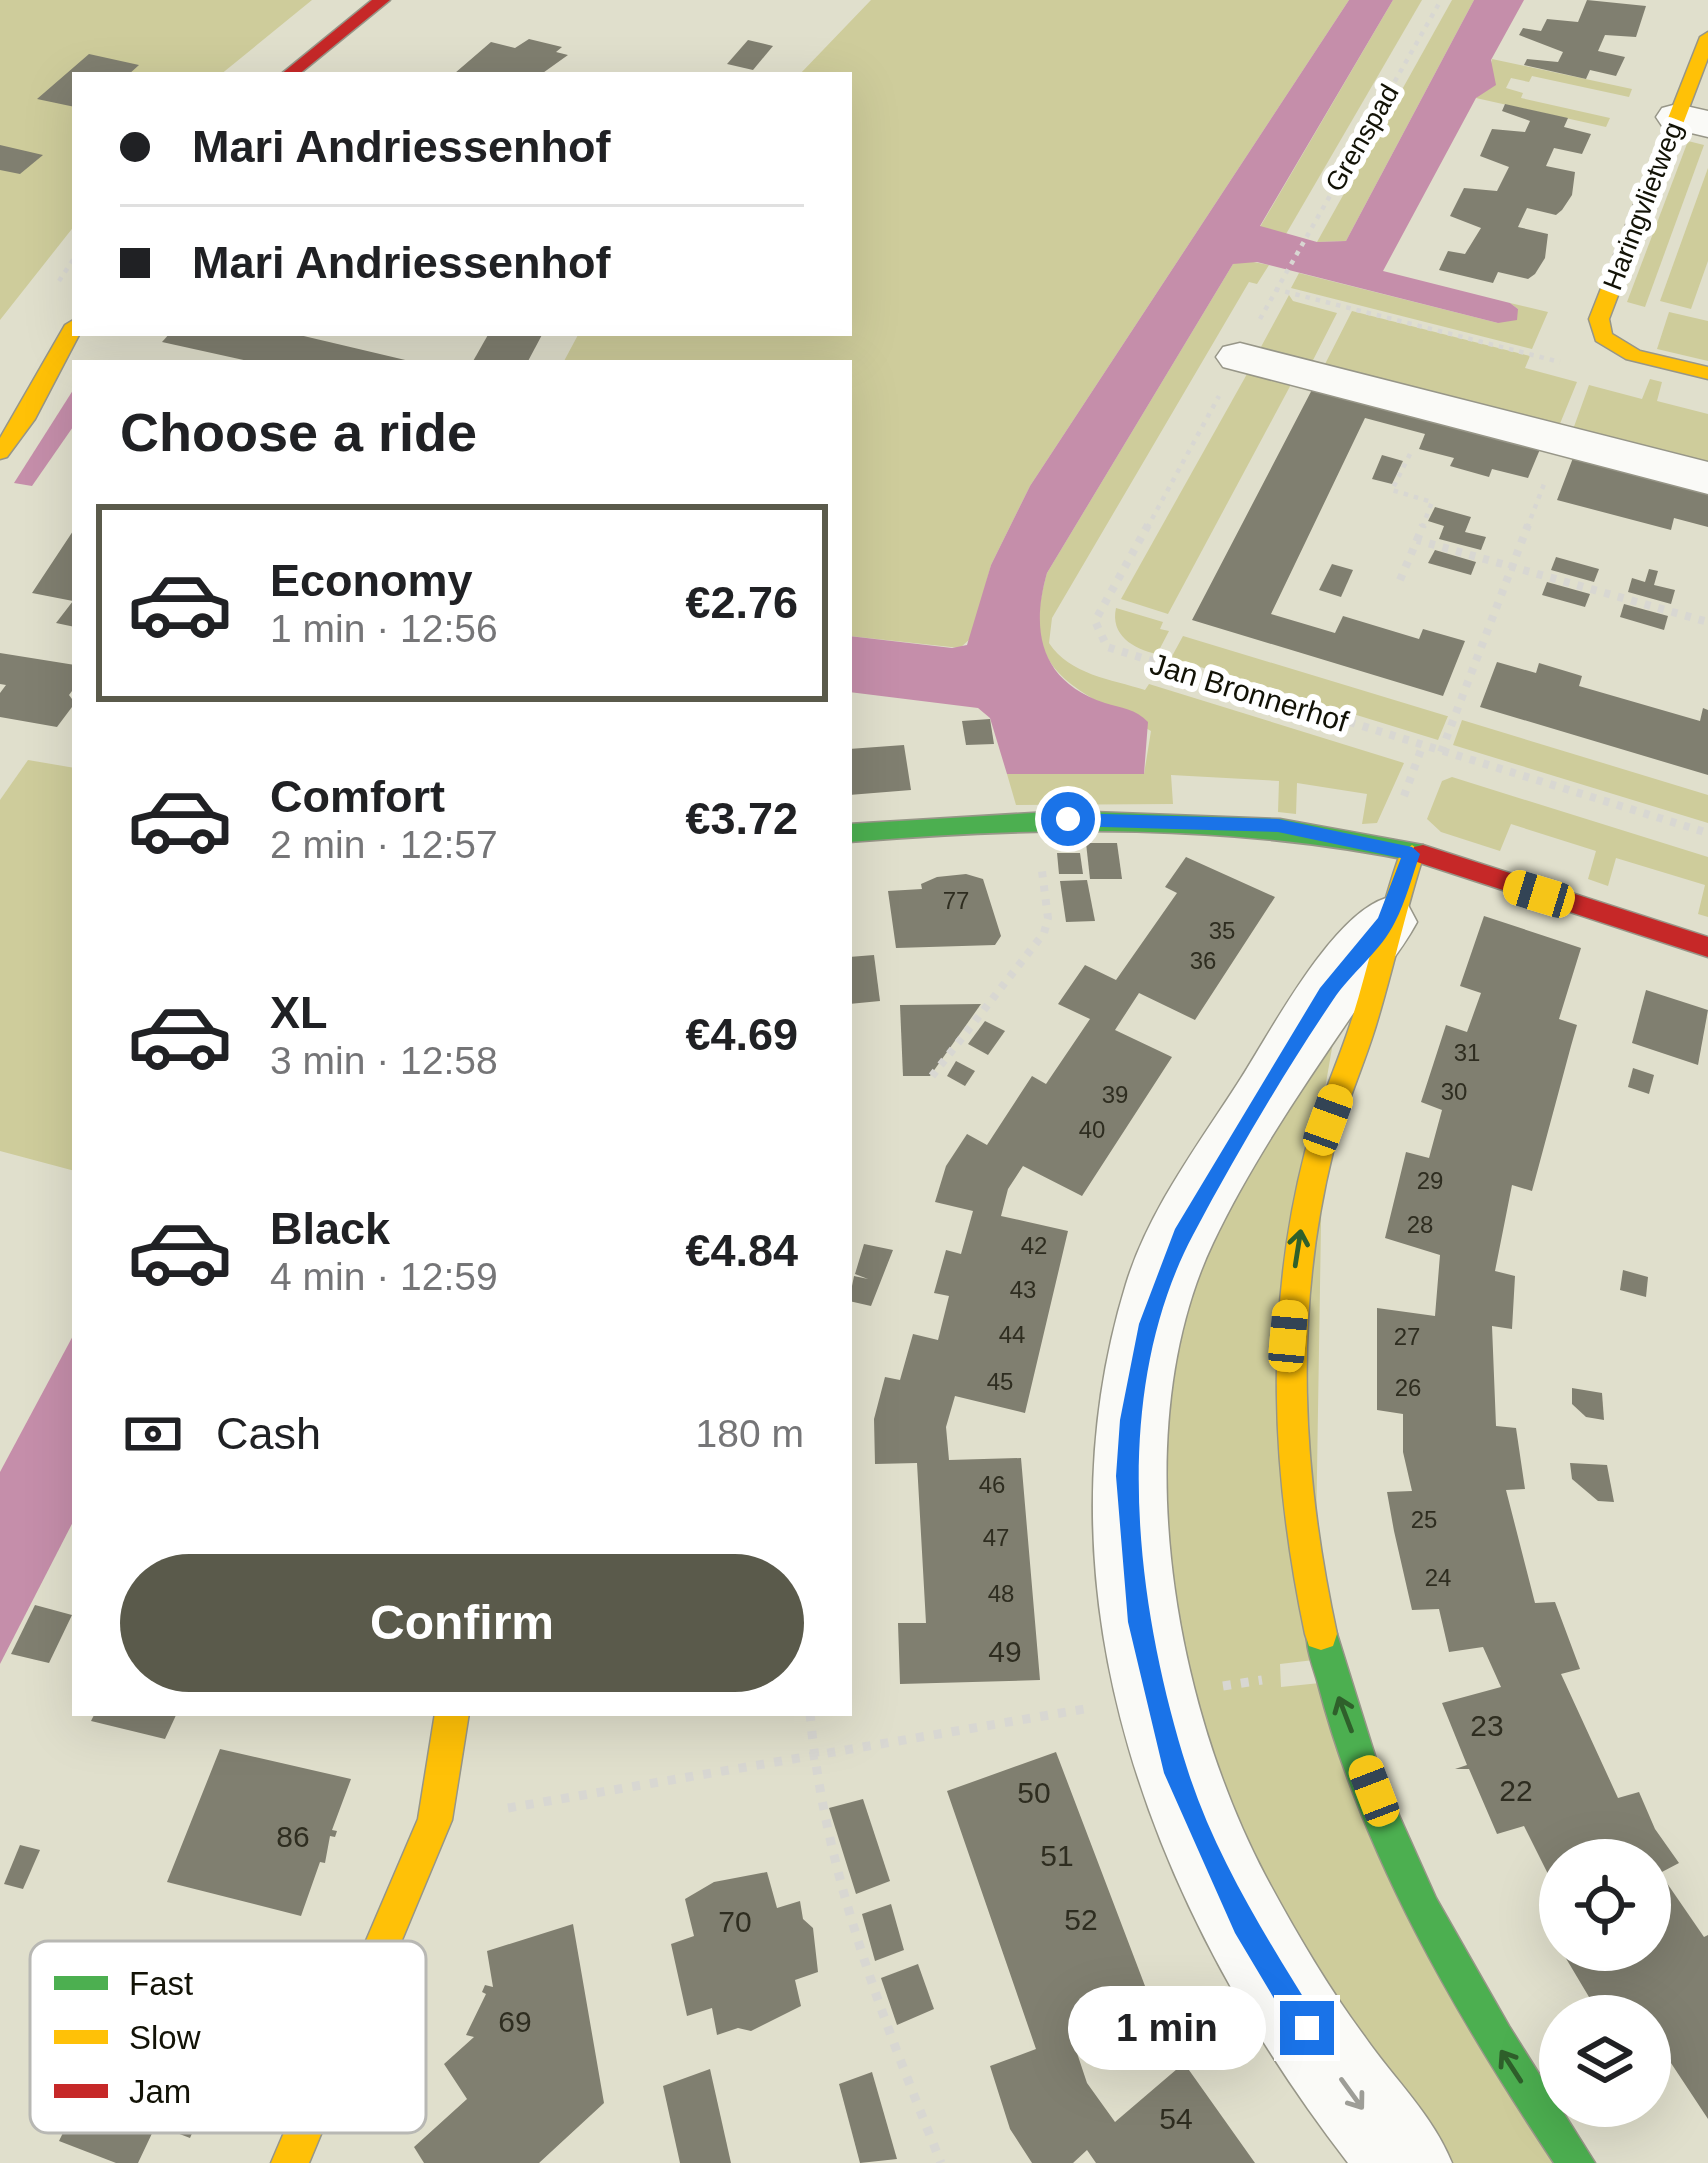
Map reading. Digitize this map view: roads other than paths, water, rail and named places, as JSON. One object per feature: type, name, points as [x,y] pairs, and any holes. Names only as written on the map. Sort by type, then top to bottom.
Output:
[{"type":"street","points":[[291,72],[382,0]]},
{"type":"street","name":"Haringvlietweg","points":[[1708,37],[1693,120],[1600,330],[1617,348],[1708,374]]},
{"type":"street","points":[[0,452],[26,419],[72,332]]},
{"type":"street","points":[[1240,357],[1708,478]]},
{"type":"street","points":[[852,833],[1035,820],[1278,826],[1399,888],[1708,947]]},
{"type":"street","points":[[1399,888],[1366,1014],[1307,1197],[1288,1336],[1292,1493],[1329,1671],[1425,1914],[1489,2033],[1576,2163]]},
{"type":"street","points":[[1399,888],[1204,1192],[1156,1301],[1138,1368],[1127,1476],[1139,1622],[1176,1773],[1244,1924],[1330,2064],[1406,2163]]},
{"type":"street","points":[[384,1941],[435,1820],[452,1716]]},
{"type":"street","points":[[290,2163],[303,2133]]}]
